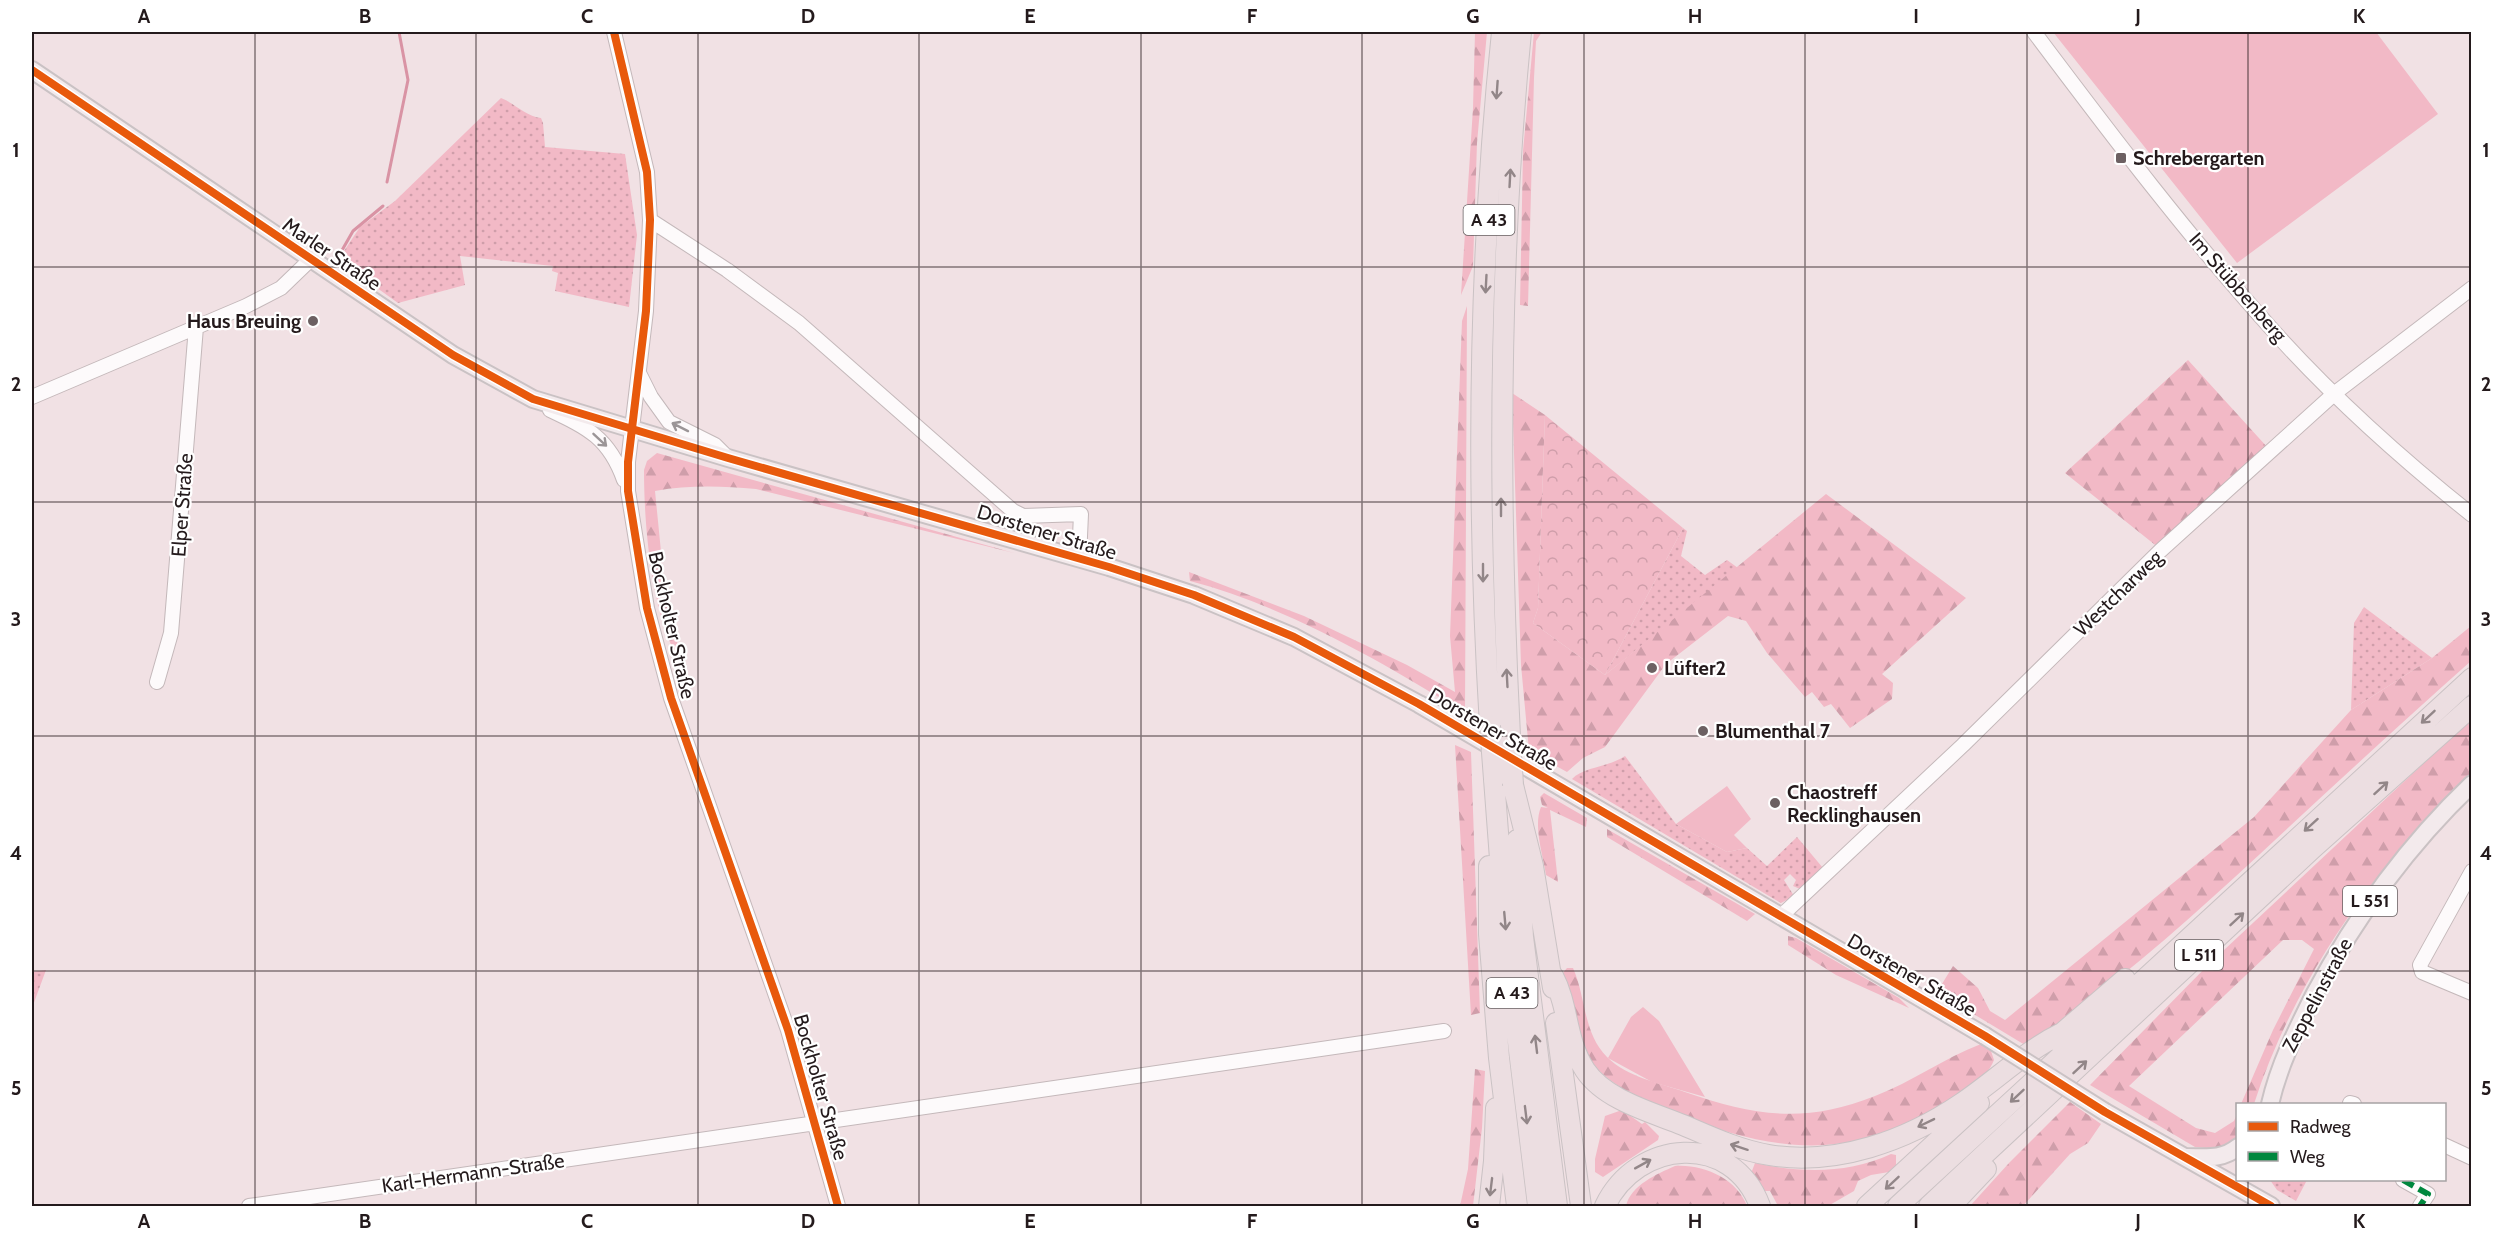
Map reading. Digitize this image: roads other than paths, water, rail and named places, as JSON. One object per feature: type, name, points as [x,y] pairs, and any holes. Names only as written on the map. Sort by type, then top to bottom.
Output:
[{"type":"highway","name":"A 43","points":[[1502,32],[1488,237],[1483,386],[1483,600],[1507,952],[1538,1206]]},
{"type":"highway","name":"A 43","points":[[1521,32],[1501,362],[1501,565],[1523,937],[1557,1206]]},
{"type":"highway","name":"L 511","points":[[1898,1206],[2472,678]]},
{"type":"highway","name":"L 511","points":[[1929,1206],[2312,849],[2472,706]]},
{"type":"highway","points":[[1494,779],[1488,889],[1499,1058],[1517,1206]]},
{"type":"highway","points":[[1513,785],[1533,866],[1553,976],[1558,1043],[1581,1206]]},
{"type":"highway","points":[[1867,1206],[1985,1097],[2143,964],[2199,928]]},
{"type":"highway","points":[[1553,976],[1560,989],[1572,1045],[1587,1071],[1611,1093],[1717,1140],[1769,1155],[1824,1157],[1851,1153],[1901,1135],[1962,1103],[2042,1043],[2062,1033]]},
{"type":"highway","points":[[1489,1206],[1494,1161],[1499,1058]]},
{"type":"highway","points":[[1952,1206],[2013,1141],[2050,1094]]},
{"type":"highway","points":[[1605,1206],[1613,1189],[1627,1173],[1645,1162],[1669,1153],[1704,1155],[1735,1168],[1751,1186],[1760,1206]]},
{"type":"main road","name":"Marler Straße","points":[[32,70],[453,355],[533,399],[632,430]]},
{"type":"main road","name":"Dorstener Straße","points":[[632,430],[1079,559],[1194,596],[1294,637],[1419,704],[1985,1036],[2105,1112],[2271,1206]]},
{"type":"main road","name":"Zeppelinstraße","points":[[2270,1103],[2275,1080],[2293,1036],[2333,958],[2363,910],[2421,836],[2472,783]]},
{"type":"main road","points":[[2264,1103],[2275,1080]]},
{"type":"main road","points":[[2183,1156],[2225,1156],[2236,1148]]},
{"type":"street","name":"Bockholter Straße","points":[[614,32],[647,172],[650,220],[646,311],[628,462],[628,491],[647,608],[670,698],[788,1029],[838,1206]]},
{"type":"street","name":"Im Stübbenberg","points":[[2034,32],[2125,154],[2279,337],[2416,471],[2472,515]]},
{"type":"street","points":[[650,220],[727,270],[799,323],[1012,511],[1023,516],[1081,514],[1079,559]]},
{"type":"street","points":[[32,397],[219,318],[281,288],[310,260]]},
{"type":"street","name":"Westcharweg","points":[[1780,917],[1963,745],[2160,551],[2335,393],[2472,288]]},
{"type":"street","name":"Elper Straße","points":[[157,682],[171,633],[196,327]]},
{"type":"street","points":[[639,373],[651,397],[669,422],[715,445],[728,458]]},
{"type":"street","points":[[533,399],[550,411],[583,425],[604,442],[618,462],[628,491]]},
{"type":"street","points":[[2472,871],[2420,965],[2422,972],[2472,993]]},
{"type":"street","name":"Karl-Hermann-Straße","points":[[249,1206],[1444,1031]]},
{"type":"street","points":[[2446,1145],[2472,1158]]},
{"type":"street","points":[[2406,1181],[2428,1194],[2420,1206]]},
{"type":"waterway","points":[[387,182],[408,80],[399,32]]},
{"type":"waterway","points":[[341,252],[353,231],[383,206]]},
{"type":"place","name":"Schrebergarten","points":[[2121,158]]},
{"type":"place","name":"Haus Breuing","points":[[313,321]]},
{"type":"place","name":"Lüfter2","points":[[1652,668]]},
{"type":"place","name":"Blumenthal 7","points":[[1703,731]]},
{"type":"place","name":"Chaostreff Recklinghausen","points":[[1775,803]]}]
